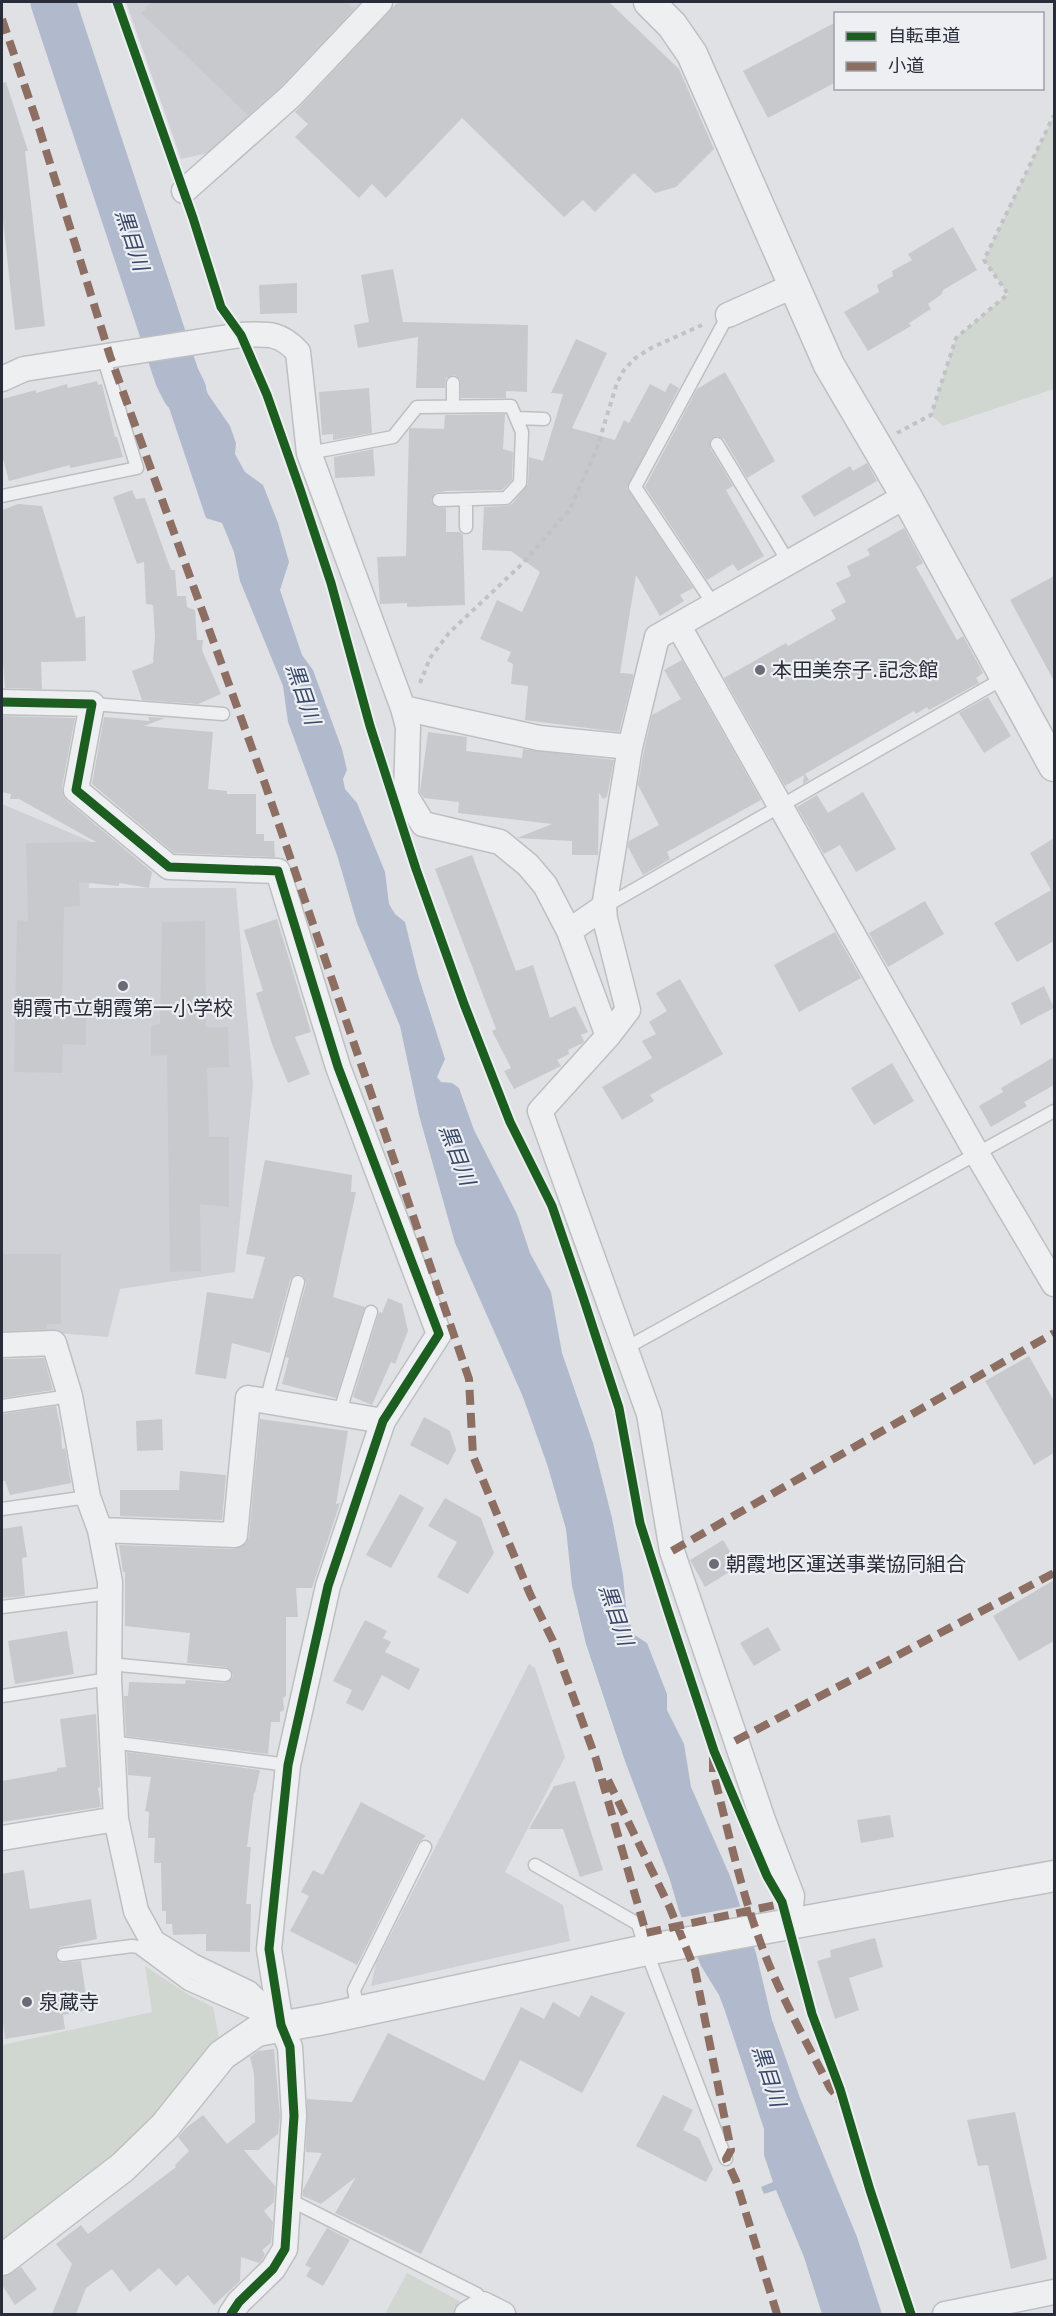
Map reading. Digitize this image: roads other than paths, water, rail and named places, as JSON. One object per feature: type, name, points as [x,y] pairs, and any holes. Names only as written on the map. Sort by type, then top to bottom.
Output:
[{"type":"street","points":[[184,191],[291,96],[380,2]]},
{"type":"street","points":[[648,2],[672,25],[692,54],[711,92],[829,365],[906,496],[1054,766]]},
{"type":"street","points":[[728,315],[793,286]]},
{"type":"street","points":[[2,379],[24,369],[231,337],[267,334],[287,340],[298,352],[309,453],[408,727],[406,796],[423,824],[500,842],[528,865],[545,885],[569,931],[608,1036]]},
{"type":"street","points":[[789,1925],[792,1896],[763,1820],[672,1551],[649,1414],[540,1111],[608,1036],[628,1010],[604,919],[604,907],[630,747],[657,637],[906,496]]},
{"type":"street","points":[[678,625],[977,1154],[1054,1284]]},
{"type":"street","points":[[2,702],[92,704],[76,790],[169,867],[278,871],[338,1067],[439,1334],[383,1421],[328,1586],[288,1766],[268,1949],[281,2025],[290,2048],[294,2116],[285,2249],[273,2270],[239,2302],[231,2314]]},
{"type":"street","points":[[403,708],[539,738],[630,747]]},
{"type":"street","points":[[569,931],[604,907]]},
{"type":"street","points":[[2,1345],[54,1343],[70,1396],[88,1497],[100,1530],[110,1582],[109,1671],[116,1819],[136,1911],[153,1942],[192,1966],[248,1993],[281,2025]]},
{"type":"street","points":[[100,1530],[235,1535],[248,1398],[383,1421]]},
{"type":"street","points":[[2,1838],[116,1819]]},
{"type":"street","points":[[2,2260],[123,2167],[165,2126],[222,2055],[257,2031],[653,1949],[1054,1876]]},
{"type":"street","points":[[945,2314],[1054,2292]]},
{"type":"lane","points":[[714,605],[635,487],[728,315]]},
{"type":"lane","points":[[2,496],[137,468],[108,356]]},
{"type":"lane","points":[[453,383],[453,406]]},
{"type":"lane","points":[[309,453],[393,437],[417,407],[510,406],[522,432],[520,483],[506,498],[439,500]]},
{"type":"lane","points":[[516,418],[544,420]]},
{"type":"lane","points":[[717,444],[789,562]]},
{"type":"lane","points":[[466,499],[466,527]]},
{"type":"lane","points":[[604,907],[1006,676]]},
{"type":"lane","points":[[92,704],[223,714]]},
{"type":"lane","points":[[626,1348],[1054,1111]]},
{"type":"lane","points":[[266,1401],[298,1282]]},
{"type":"lane","points":[[339,1414],[371,1312]]},
{"type":"lane","points":[[2,1406],[70,1396]]},
{"type":"lane","points":[[2,1509],[88,1497]]},
{"type":"lane","points":[[2,1607],[110,1593]]},
{"type":"lane","points":[[2,1696],[109,1671],[225,1675]]},
{"type":"lane","points":[[111,1742],[288,1766]]},
{"type":"lane","points":[[358,2011],[354,1990],[425,1847]]},
{"type":"lane","points":[[535,1865],[632,1919],[653,1949],[726,2159]]},
{"type":"lane","points":[[63,1955],[138,1947],[188,1984],[281,2025]]},
{"type":"lane","points":[[290,2200],[477,2294],[484,2311]]},
{"type":"water","points":[[187,330],[197,370],[208,394],[230,426],[236,443],[235,454],[245,472],[263,485],[278,523],[289,562],[280,590],[302,655],[313,670],[342,749],[347,770],[343,779],[345,789],[357,803],[385,872],[389,904],[395,914],[405,922],[418,975],[445,1059],[437,1077],[441,1082],[452,1083],[459,1088],[474,1130],[517,1214],[530,1253],[551,1292],[562,1353],[593,1443],[612,1518],[623,1575],[626,1607],[633,1634],[647,1643],[667,1694],[667,1710],[684,1744],[691,1787],[730,1876],[756,1953],[772,2020],[800,2098],[857,2237],[882,2314],[822,2314],[804,2257],[776,2190],[764,2194],[761,2187],[773,2182],[764,2155],[764,2129],[719,1995],[701,1966],[679,1911],[586,1644],[572,1586],[566,1529],[547,1464],[523,1397],[455,1243],[419,1115],[400,1026],[357,923],[337,855],[288,722],[283,686],[240,581],[234,552],[222,523],[206,518],[145,336]]},
{"type":"waterway","name":"黒目川","points":[[53,2],[177,377],[184,391]]},
{"type":"place","name":"本田美奈子.記念館","points":[[760,670]]},
{"type":"place","name":"朝霞市立朝霞第一小学校","points":[[123,986]]},
{"type":"place","name":"朝霞地区運送事業協同組合","points":[[714,1564]]},
{"type":"place","name":"泉蔵寺","points":[[27,2002]]}]
